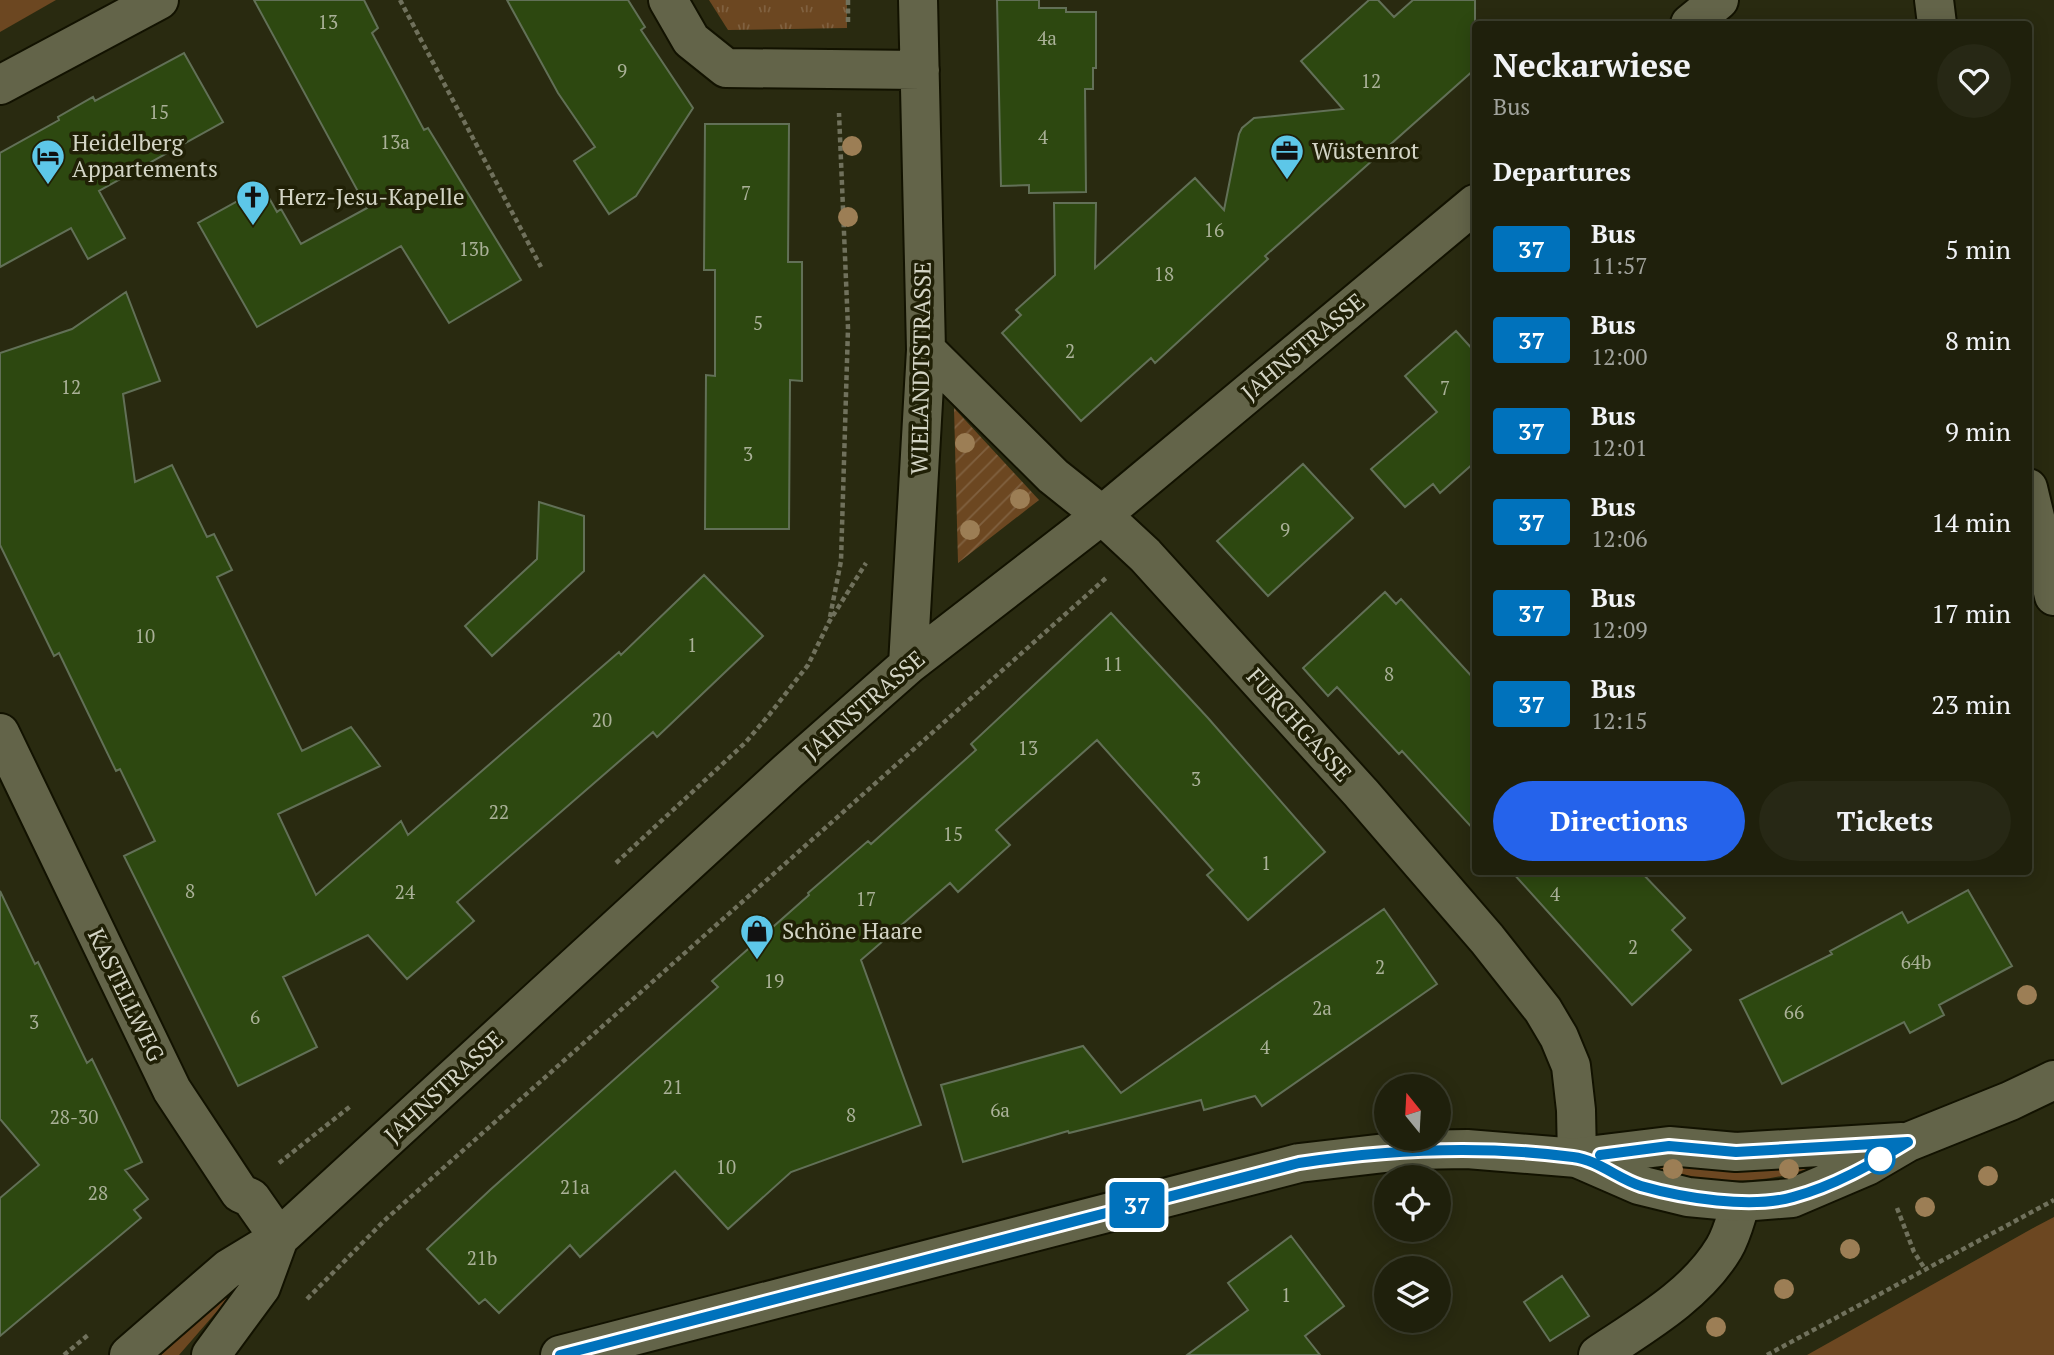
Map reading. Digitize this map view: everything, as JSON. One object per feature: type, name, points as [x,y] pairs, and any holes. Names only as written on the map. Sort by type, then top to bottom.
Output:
[{"type":"street","points":[[0,85],[159,0]]},
{"type":"street","points":[[668,0],[691,40],[726,68],[920,70]]},
{"type":"street","name":"WIELANDTSTRASSE","points":[[908,665],[926,350],[918,0]]},
{"type":"street","points":[[1694,21],[1719,0]]},
{"type":"street","points":[[1934,0],[1937,21]]},
{"type":"street","name":"JAHNSTRASSE","points":[[129,1355],[228,1269],[279,1238],[788,771],[908,665],[1102,515],[1472,207]]},
{"type":"street","name":"FURCHGASSE","points":[[926,350],[1054,476],[1145,555],[1361,793],[1487,939],[1543,1010],[1559,1037],[1571,1066],[1577,1157]]},
{"type":"street","points":[[2032,504],[2052,583]]},
{"type":"street","name":"KASTELLWEG","points":[[0,733],[172,1090],[240,1193],[251,1198],[279,1238]]},
{"type":"street","points":[[1577,1157],[1639,1185],[1688,1197],[1741,1202],[1792,1198],[1867,1166],[1908,1142],[2010,1101],[2054,1080]]},
{"type":"street","points":[[559,1355],[1299,1163],[1356,1155],[1445,1149],[1577,1157],[1669,1146],[1736,1152],[1908,1142]]},
{"type":"street","points":[[1598,1355],[1685,1293],[1702,1276],[1726,1245],[1741,1202]]},
{"type":"street","name":"JAHNSTRASSE","points":[[211,1355],[261,1287],[279,1238]]},
{"type":"path","points":[[400,0],[541,267]]},
{"type":"path","points":[[830,622],[841,561],[848,328],[838,103]]},
{"type":"path","points":[[615,863],[745,743],[808,665],[830,622],[867,562]]},
{"type":"path","points":[[299,1309],[386,1219],[1111,573]]},
{"type":"path","points":[[273,1167],[354,1104]]},
{"type":"path","points":[[1768,1355],[2054,1200]]},
{"type":"path","points":[[1897,1208],[1914,1252],[1925,1269]]},
{"type":"green space","points":[[0,0],[56,0],[0,32]]},
{"type":"green space","points":[[709,0],[847,0],[847,28],[728,30]]},
{"type":"green space","points":[[954,408],[1039,500],[958,563]]},
{"type":"green space","points":[[1635,1163],[1823,1163],[1767,1179],[1729,1180],[1691,1177]]},
{"type":"green space","points":[[2054,1217],[2054,1355],[1807,1355],[2035,1227]]},
{"type":"green space","points":[[245,1279],[179,1355],[161,1355]]},
{"type":"building","points":[[254,0],[364,0],[378,28],[372,33],[424,130],[428,128],[521,280],[449,323],[401,246],[257,327],[198,223],[263,187],[277,212],[281,209],[301,244],[367,208]]},
{"type":"building","points":[[507,0],[628,0],[645,27],[641,30],[693,108],[636,196],[609,214],[574,161],[595,147],[558,93]]},
{"type":"building","points":[[997,0],[1039,0],[1039,8],[1066,8],[1066,12],[1096,12],[1096,68],[1093,68],[1093,89],[1085,89],[1086,192],[1029,193],[1029,185],[1001,186]]},
{"type":"building","points":[[1369,0],[1378,0],[1394,17],[1413,0],[1475,0],[1475,21],[1472,21],[1472,72],[1265,256],[1268,259],[1155,363],[1151,358],[1081,421],[1002,333],[1021,315],[1016,310],[1055,275],[1054,203],[1096,203],[1095,268],[1195,178],[1224,210],[1242,128],[1254,118],[1343,109],[1301,61]]},
{"type":"building","points":[[184,53],[223,122],[99,191],[125,238],[88,259],[71,228],[0,267],[0,153],[59,120],[58,117],[93,97],[95,101]]},
{"type":"building","points":[[705,124],[789,124],[788,262],[802,262],[802,381],[790,380],[789,529],[705,529],[706,375],[715,376],[715,270],[704,270]]},
{"type":"building","points":[[126,292],[160,381],[123,394],[135,482],[172,465],[207,537],[214,534],[232,570],[217,577],[302,751],[351,727],[380,766],[278,814],[316,895],[401,821],[408,835],[619,652],[621,655],[704,575],[763,636],[657,737],[653,732],[457,902],[474,921],[407,979],[368,935],[283,977],[317,1047],[238,1086],[124,856],[155,841],[120,769],[116,771],[59,653],[54,656],[0,545],[0,353],[72,329]]},
{"type":"building","points":[[1456,331],[1472,349],[1472,465],[1440,493],[1433,484],[1405,507],[1371,469],[1437,412],[1405,376]]},
{"type":"building","points":[[1303,464],[1353,518],[1268,596],[1217,541]]},
{"type":"building","points":[[539,502],[584,516],[584,571],[492,656],[465,626],[537,559]]},
{"type":"building","points":[[1385,592],[1396,604],[1401,599],[1472,677],[1472,828],[1402,751],[1399,754],[1337,687],[1328,696],[1303,668]]},
{"type":"building","points":[[1111,613],[1208,718],[1325,852],[1248,920],[1207,875],[1213,870],[1097,740],[996,830],[1010,845],[958,892],[950,883],[861,960],[921,1125],[791,1172],[728,1229],[675,1171],[580,1257],[570,1245],[499,1313],[485,1299],[479,1304],[427,1249],[718,987],[712,981],[809,895],[808,893],[868,841],[871,844],[976,750],[971,744]]},
{"type":"building","points":[[1515,875],[1644,875],[1685,918],[1672,930],[1691,950],[1632,1005]]},
{"type":"building","points":[[1968,890],[2012,966],[1939,1005],[1944,1015],[1910,1033],[1904,1022],[1782,1084],[1740,1000],[1832,954],[1830,951],[1902,912],[1908,923]]},
{"type":"building","points":[[0,891],[87,1063],[92,1059],[142,1162],[125,1170],[148,1199],[134,1210],[141,1218],[0,1336],[0,1198],[39,1165],[0,1119]]},
{"type":"building","points":[[1384,909],[1437,984],[1262,1106],[1255,1096],[1204,1110],[1201,1100],[1069,1133],[1068,1131],[963,1162],[941,1085],[1083,1046],[1121,1093]]},
{"type":"building","points":[[1291,1236],[1344,1306],[1305,1336],[1320,1355],[1187,1355],[1248,1310],[1228,1283]]},
{"type":"building","points":[[1562,1276],[1589,1316],[1550,1341],[1524,1302]]},
{"type":"bus line","name":"37","points":[[560,1355],[1299,1163],[1411,1150],[1468,1149],[1577,1157],[1639,1185],[1688,1197],[1741,1202],[1792,1198],[1867,1166],[1908,1142],[1736,1152],[1669,1146],[1600,1155]]},
{"type":"place","name":"Wüstenrot","points":[[1287,181]]},
{"type":"place","name":"Heidelberg Appartements","points":[[48,186]]},
{"type":"place","name":"Herz-Jesu-Kapelle","points":[[253,227]]},
{"type":"place","name":"Schöne Haare","points":[[757,961]]}]
